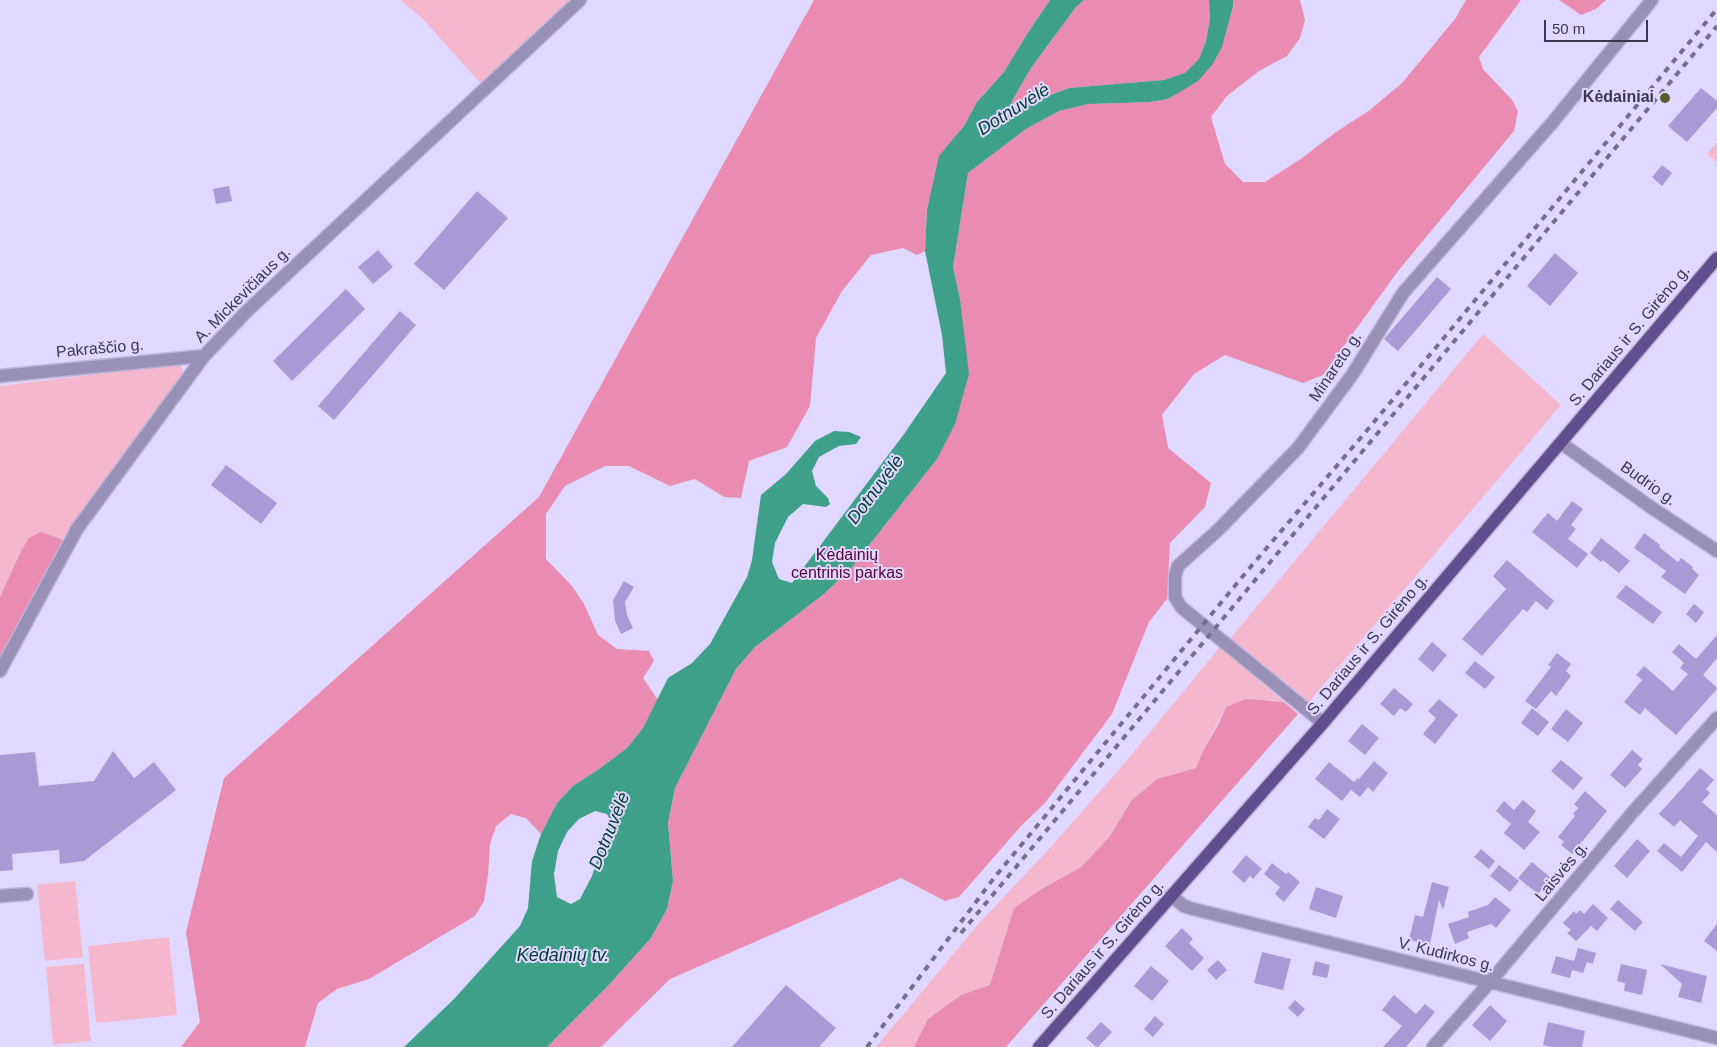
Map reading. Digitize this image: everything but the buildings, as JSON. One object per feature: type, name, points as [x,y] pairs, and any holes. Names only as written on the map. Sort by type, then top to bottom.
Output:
[{"type":"main road","name":"S. Dariaus ir S. Girėno g.","points":[[1039,1047],[1323,723],[1717,258]]},
{"type":"street","name":"A. Mickevičiaus g.","points":[[0,672],[77,529],[204,356],[247,311],[580,0]]},
{"type":"street","name":"Minareto g.","points":[[1323,723],[1181,607],[1175,597],[1175,576],[1178,566],[1218,530],[1298,448],[1352,375],[1403,293],[1552,123],[1652,0]]},
{"type":"street","name":"Pakraščio g.","points":[[0,376],[204,356]]},
{"type":"street","name":"Budrio g.","points":[[1561,443],[1652,508],[1717,551]]},
{"type":"street","name":"Laisvės g.","points":[[1433,1047],[1633,812],[1717,718]]},
{"type":"street","points":[[0,896],[27,894]]},
{"type":"street","name":"V. Kudirkos g.","points":[[1171,896],[1184,906],[1193,909],[1717,1038]]},
{"type":"shaded area","points":[[400,0],[575,0],[485,88],[422,18]]},
{"type":"shaded area","points":[[814,0],[1050,0],[1004,72],[977,102],[964,126],[940,156],[927,210],[925,251],[917,255],[903,248],[871,255],[842,291],[816,338],[810,406],[787,447],[749,461],[741,498],[724,497],[695,479],[670,486],[629,466],[605,466],[565,486],[546,514],[546,559],[572,586],[584,604],[598,635],[617,649],[649,651],[654,661],[643,678],[658,700],[643,728],[627,748],[573,786],[557,803],[541,834],[526,818],[511,814],[496,826],[490,844],[484,901],[475,916],[369,979],[337,989],[318,1003],[305,1047],[181,1047],[200,1022],[186,932],[224,778],[539,497]]},
{"type":"shaded area","points":[[1084,0],[1209,0],[1210,18],[1206,41],[1199,59],[1186,73],[1164,80],[1069,88],[1018,107],[1013,106],[1012,101],[1031,68],[1076,7]]},
{"type":"shaded area","points":[[1233,0],[1300,0],[1305,20],[1300,38],[1287,56],[1259,71],[1227,96],[1211,117],[1225,164],[1243,182],[1265,182],[1370,110],[1402,83],[1455,19],[1466,0],[1521,0],[1479,57],[1483,69],[1512,100],[1518,111],[1514,131],[1398,271],[1323,375],[1303,383],[1225,355],[1194,374],[1162,415],[1168,448],[1211,483],[1205,507],[1170,543],[1167,599],[1149,622],[1112,714],[1045,803],[1022,825],[959,897],[945,901],[901,878],[670,979],[601,1047],[547,1047],[607,987],[651,938],[667,909],[673,881],[668,823],[675,788],[736,669],[755,647],[824,594],[852,567],[937,459],[960,299],[953,267],[968,173],[1026,129],[1059,111],[1089,104],[1150,102],[1168,99],[1221,47]]},
{"type":"shaded area","points":[[1559,0],[1606,0],[1596,9],[1581,15]]},
{"type":"shaded area","points":[[1717,142],[1717,162],[1707,154]]},
{"type":"shaded area","points":[[1483,334],[1561,405],[1309,702],[1230,639]]},
{"type":"shaded area","points":[[170,365],[181,366],[183,374],[181,380],[119,461],[64,540],[41,532],[21,551],[0,597],[0,386]]},
{"type":"shaded area","points":[[41,532],[64,540],[0,657],[0,597],[29,538]]},
{"type":"shaded area","points":[[1220,647],[1284,702],[1270,700],[1226,707],[1196,768],[1157,779],[1131,801],[1110,836],[1081,867],[1040,890],[1014,908],[990,985],[961,995],[928,1019],[914,1047],[876,1047],[980,922],[1050,848],[1123,765]]},
{"type":"shaded area","points":[[1246,699],[1284,702],[1298,714],[1006,1047],[914,1047],[928,1019],[961,995],[990,985],[1014,908],[1040,890],[1081,867],[1110,836],[1131,801],[1157,779],[1196,768],[1226,707]]},
{"type":"shaded area","points":[[75,881],[83,957],[45,961],[37,885]]},
{"type":"shaded area","points":[[169,937],[177,1015],[96,1023],[88,946]]},
{"type":"shaded area","points":[[84,964],[91,1041],[53,1045],[46,967]]},
{"type":"water","name":"Kėdainių tv.","points":[[1050,0],[1084,0],[1076,7],[1031,68],[1012,101],[1013,106],[1019,107],[1069,88],[1164,80],[1185,73],[1199,59],[1206,41],[1210,18],[1209,0],[1233,0],[1222,47],[1212,65],[1198,81],[1168,99],[1150,102],[1089,104],[1059,111],[1026,129],[968,173],[953,267],[960,299],[969,374],[955,424],[937,459],[852,567],[824,594],[755,647],[736,669],[675,788],[668,823],[673,881],[667,909],[651,938],[607,987],[547,1047],[404,1047],[454,999],[520,926],[528,908],[532,861],[541,834],[557,803],[573,786],[627,748],[643,728],[668,678],[692,663],[710,644],[747,577],[752,560],[761,495],[786,474],[815,441],[834,431],[849,432],[861,437],[856,444],[839,446],[819,457],[812,471],[816,486],[828,498],[830,504],[826,507],[803,504],[788,517],[775,543],[772,562],[779,579],[792,583],[904,434],[946,373],[942,335],[925,251],[927,210],[939,156],[964,126],[977,102],[1004,72]],"holes":[[[595,811],[607,814],[610,820],[592,876],[580,899],[571,904],[557,897],[554,874],[558,851],[567,832],[579,819]]]},
{"type":"railway","points":[[867,1047],[994,878],[1248,570],[1369,428],[1717,9]]},
{"type":"railway","points":[[961,933],[1717,26]]},
{"type":"place","name":"Kėdainiai","points":[[1665,98]]},
{"type":"water label","name":"Dotnuvėlė","points":[[1014,110]]},
{"type":"water label","name":"Dotnuvėlė","points":[[876,490]]},
{"type":"water label","name":"Dotnuvėlė","points":[[610,831]]},
{"type":"park label","name":"Kėdainių centrinis parkas","points":[[847,565]]}]
